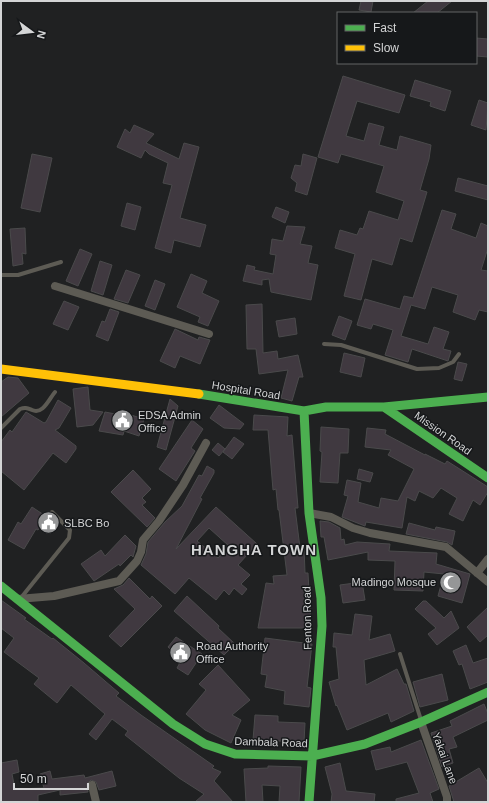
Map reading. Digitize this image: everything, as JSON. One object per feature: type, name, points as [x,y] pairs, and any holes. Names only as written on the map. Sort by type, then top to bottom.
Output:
[{"type":"street","points":[[55,286],[210,334]]},
{"type":"street","name":"Hospital Road","points":[[1,369],[171,390],[304,411],[326,408],[384,407],[488,397]]},
{"type":"street","name":"Mission Road","points":[[384,407],[488,478]]},
{"type":"street","name":"Fenton Road","points":[[304,411],[309,513],[321,598],[322,626],[309,802]]},
{"type":"street","points":[[19,599],[54,596],[119,581],[137,562],[141,552],[143,540],[183,485],[206,443]]},
{"type":"street","points":[[309,513],[331,517],[353,528],[370,533],[446,546],[488,582]]},
{"type":"street","points":[[477,573],[488,559]]},
{"type":"street","name":"Dambala Road","points":[[1,586],[173,724],[205,744],[235,754],[312,756],[365,744],[421,722],[488,692]]},
{"type":"street","name":"Yakai Lane","points":[[421,722],[448,797],[447,802]]},
{"type":"street","points":[[92,785],[96,802]]},
{"type":"lane","points":[[1,275],[18,275],[61,262]]},
{"type":"lane","points":[[324,344],[341,345],[417,369],[439,368],[453,362],[459,354]]},
{"type":"lane","points":[[1,428],[20,409],[24,407],[36,412],[42,410],[55,392]]},
{"type":"lane","points":[[19,599],[69,538],[70,530],[52,512]]},
{"type":"lane","points":[[400,654],[421,722]]},
{"type":"building","points":[[361,1],[373,1],[371,12],[359,10]]},
{"type":"building","points":[[428,1],[452,1],[438,12],[414,12]]},
{"type":"building","points":[[477,38],[488,39],[488,57],[477,56]]},
{"type":"building","points":[[343,76],[405,95],[399,113],[357,101],[346,136],[364,141],[369,123],[384,127],[379,145],[397,150],[400,136],[431,145],[429,159],[420,190],[427,192],[412,242],[400,238],[392,265],[372,259],[361,300],[344,296],[355,254],[335,248],[340,230],[357,235],[360,228],[363,229],[369,211],[398,220],[404,201],[376,192],[384,166],[341,154],[338,163],[318,157]]},
{"type":"building","points":[[415,80],[451,91],[445,111],[430,106],[431,102],[410,96]]},
{"type":"building","points":[[479,100],[488,103],[486,130],[471,125]]},
{"type":"building","points":[[134,125],[154,134],[146,143],[179,159],[184,143],[199,147],[180,218],[206,225],[200,247],[174,240],[171,253],[155,248],[172,185],[163,183],[168,163],[149,154],[145,150],[141,158],[117,147],[125,129],[130,133]]},
{"type":"building","points":[[32,154],[52,158],[40,212],[21,208]]},
{"type":"building","points":[[303,154],[317,158],[307,195],[295,191],[297,183],[291,178],[295,165],[301,166]]},
{"type":"building","points":[[458,178],[488,186],[488,200],[455,191]]},
{"type":"building","points":[[127,203],[141,207],[135,230],[121,226]]},
{"type":"building","points":[[276,207],[289,212],[285,223],[272,217]]},
{"type":"building","points":[[442,210],[456,214],[451,229],[476,238],[481,223],[488,226],[488,248],[481,270],[488,271],[488,312],[479,310],[475,320],[453,312],[458,295],[432,287],[425,309],[411,305],[401,336],[428,344],[434,327],[449,332],[443,349],[451,351],[448,361],[412,349],[408,362],[385,355],[393,330],[373,324],[371,329],[357,325],[365,299],[400,309],[404,296],[413,298]]},
{"type":"building","points":[[287,226],[305,227],[300,244],[312,246],[308,263],[318,265],[311,300],[271,292],[269,279],[262,280],[262,285],[243,281],[247,265],[255,267],[254,270],[273,274],[276,255],[270,254],[272,239],[283,241]]},
{"type":"building","points":[[25,228],[26,254],[22,253],[23,264],[13,266],[10,229]]},
{"type":"building","points":[[80,249],[92,254],[78,286],[66,281]]},
{"type":"building","points":[[100,261],[112,265],[103,295],[91,291]]},
{"type":"building","points":[[126,270],[140,275],[128,303],[114,299]]},
{"type":"building","points":[[191,274],[207,281],[202,293],[219,301],[208,326],[198,322],[200,317],[177,307]]},
{"type":"building","points":[[155,280],[165,284],[155,310],[145,306]]},
{"type":"building","points":[[64,301],[79,307],[68,330],[53,324]]},
{"type":"building","points":[[262,304],[263,353],[277,351],[278,359],[298,355],[303,377],[299,377],[292,401],[281,398],[288,370],[259,374],[256,349],[247,349],[246,305]]},
{"type":"building","points":[[110,309],[119,312],[108,341],[96,336],[102,321],[105,322]]},
{"type":"building","points":[[339,316],[352,321],[345,340],[332,335]]},
{"type":"building","points":[[295,318],[297,334],[279,337],[276,321]]},
{"type":"building","points":[[175,329],[198,340],[199,337],[210,340],[200,364],[180,356],[175,368],[160,361]]},
{"type":"building","points":[[344,353],[365,358],[361,377],[340,372]]},
{"type":"building","points":[[458,362],[467,364],[462,381],[454,379]]},
{"type":"building","points":[[8,377],[18,378],[29,393],[1,417],[1,382]]},
{"type":"building","points":[[88,387],[90,410],[103,412],[93,425],[77,427],[73,389]]},
{"type":"building","points":[[170,399],[178,406],[166,450],[157,447]]},
{"type":"building","points":[[58,400],[71,408],[59,428],[55,430],[76,446],[76,449],[66,463],[53,453],[24,490],[1,471],[1,442],[10,430],[12,432],[26,412],[44,423],[46,422]]},
{"type":"building","points":[[219,405],[244,424],[240,429],[224,428],[210,418]]},
{"type":"building","points":[[105,412],[131,417],[131,415],[144,419],[139,436],[124,431],[123,435],[99,431]]},
{"type":"building","points":[[254,415],[288,417],[287,436],[292,435],[298,508],[295,508],[300,548],[304,547],[305,573],[308,573],[311,628],[258,628],[266,583],[274,584],[273,576],[287,575],[276,489],[273,490],[268,430],[253,430]]},
{"type":"building","points":[[192,420],[203,429],[191,448],[195,451],[176,481],[159,469]]},
{"type":"building","points":[[321,427],[349,429],[348,453],[340,453],[338,483],[320,482],[322,452],[320,451]]},
{"type":"building","points":[[367,428],[386,430],[385,434],[425,455],[445,464],[447,461],[488,487],[488,492],[480,505],[473,500],[463,521],[449,514],[457,498],[441,488],[433,498],[419,491],[415,501],[407,497],[402,528],[366,522],[365,526],[342,517],[348,496],[344,495],[347,480],[361,483],[358,502],[379,508],[381,498],[398,501],[414,469],[388,455],[391,450],[365,447]]},
{"type":"building","points":[[234,437],[244,444],[232,459],[223,452]]},
{"type":"building","points":[[218,443],[225,449],[219,456],[212,450]]},
{"type":"building","points":[[207,466],[214,470],[214,473],[200,498],[202,499],[176,549],[216,507],[257,544],[238,565],[250,575],[241,584],[247,589],[242,595],[234,588],[229,595],[224,590],[216,600],[189,578],[175,594],[141,565],[146,554],[148,542],[165,522],[182,506],[199,475],[202,476]],"holes":[[[209,528],[229,546],[218,558],[197,541]]]},
{"type":"building","points":[[359,469],[373,473],[370,482],[357,479]]},
{"type":"building","points":[[133,470],[151,489],[142,498],[146,502],[142,505],[155,518],[147,527],[111,492]]},
{"type":"building","points":[[32,507],[47,517],[38,530],[36,529],[24,549],[8,540],[18,522],[21,524]]},
{"type":"building","points":[[320,521],[329,522],[340,528],[341,540],[344,539],[345,545],[357,542],[390,544],[389,551],[437,553],[436,564],[470,574],[462,603],[438,596],[444,574],[424,572],[423,591],[394,590],[395,561],[368,560],[368,552],[328,560],[324,537],[321,537]]},
{"type":"building","points":[[409,523],[435,530],[436,527],[455,531],[452,545],[447,542],[406,534]]},
{"type":"building","points":[[125,535],[136,546],[133,557],[131,555],[120,566],[119,564],[94,581],[81,564],[101,550],[105,556]]},
{"type":"building","points":[[129,578],[150,599],[152,596],[162,606],[121,647],[109,636],[135,609],[114,589],[123,585]]},
{"type":"building","points":[[362,582],[365,600],[343,603],[340,585]]},
{"type":"building","points":[[187,596],[219,626],[218,628],[235,644],[224,655],[174,611]]},
{"type":"building","points":[[1,600],[26,618],[24,619],[52,639],[53,638],[84,663],[119,693],[116,696],[214,766],[212,768],[221,772],[214,781],[233,802],[195,802],[204,794],[179,778],[125,735],[128,731],[112,719],[96,740],[89,734],[105,714],[71,685],[57,703],[34,684],[39,678],[4,652],[14,638],[1,628]]},
{"type":"building","points":[[423,601],[426,601],[444,618],[451,611],[459,628],[437,645],[428,634],[436,628],[415,609]]},
{"type":"building","points":[[488,607],[488,635],[480,642],[467,627]]},
{"type":"building","points":[[355,614],[372,616],[369,640],[390,634],[395,651],[364,660],[366,685],[397,669],[404,684],[406,684],[414,711],[391,722],[388,713],[347,730],[337,705],[336,706],[329,682],[339,679],[336,647],[333,647],[334,633],[352,635]]},
{"type":"building","points":[[176,637],[202,654],[188,675],[177,668],[182,659],[168,647]]},
{"type":"building","points":[[265,638],[312,644],[307,687],[311,688],[309,707],[284,704],[285,691],[265,687],[267,675],[261,674]]},
{"type":"building","points":[[466,645],[473,663],[488,658],[488,682],[470,689],[462,664],[459,665],[453,651]]},
{"type":"building","points":[[218,665],[250,700],[232,715],[241,720],[231,743],[205,730],[186,714],[206,690],[199,684]]},
{"type":"building","points":[[442,674],[448,700],[420,707],[413,682]]},
{"type":"building","points":[[484,704],[488,714],[488,720],[453,737],[457,747],[449,749],[453,763],[442,767],[431,733],[452,726],[450,721]]},
{"type":"building","points":[[255,715],[278,716],[278,722],[305,723],[304,742],[253,740]]},
{"type":"building","points":[[421,740],[439,789],[430,793],[433,802],[396,802],[396,799],[419,793],[407,762],[376,770],[371,751],[390,747],[391,752]]},
{"type":"building","points":[[17,760],[19,772],[12,774],[15,789],[44,788],[40,774],[50,771],[52,779],[84,775],[85,778],[112,771],[116,786],[99,790],[96,782],[91,780],[87,784],[88,792],[60,795],[60,790],[38,795],[38,802],[1,802],[1,763]]},
{"type":"building","points":[[340,763],[346,791],[375,794],[374,802],[331,802],[332,794],[325,767]]},
{"type":"building","points":[[268,766],[301,767],[299,802],[279,802],[280,786],[262,785],[263,802],[246,802],[244,769],[268,768]]},
{"type":"building","points":[[479,768],[488,783],[488,802],[454,802],[449,786]]},
{"type":"traffic: fast","points":[[199,394],[304,411],[326,407],[384,407],[488,397]]},
{"type":"traffic: fast","points":[[384,407],[488,478]]},
{"type":"traffic: fast","points":[[304,411],[309,513],[321,598],[322,626],[309,802]]},
{"type":"traffic: fast","points":[[1,586],[173,724],[205,744],[235,754],[312,756],[365,744],[421,722],[488,692]]},
{"type":"traffic: slow","points":[[1,369],[199,394]]},
{"type":"place","name":"EDSA Admin Office","points":[[122,421]]},
{"type":"place","name":"SLBC Bo","points":[[48,523]]},
{"type":"place","name":"Madingo Mosque","points":[[451,582]]},
{"type":"place","name":"Road Authority Office","points":[[180,652]]},
{"type":"district","name":"HANGHA TOWN","points":[[254,549]]}]
